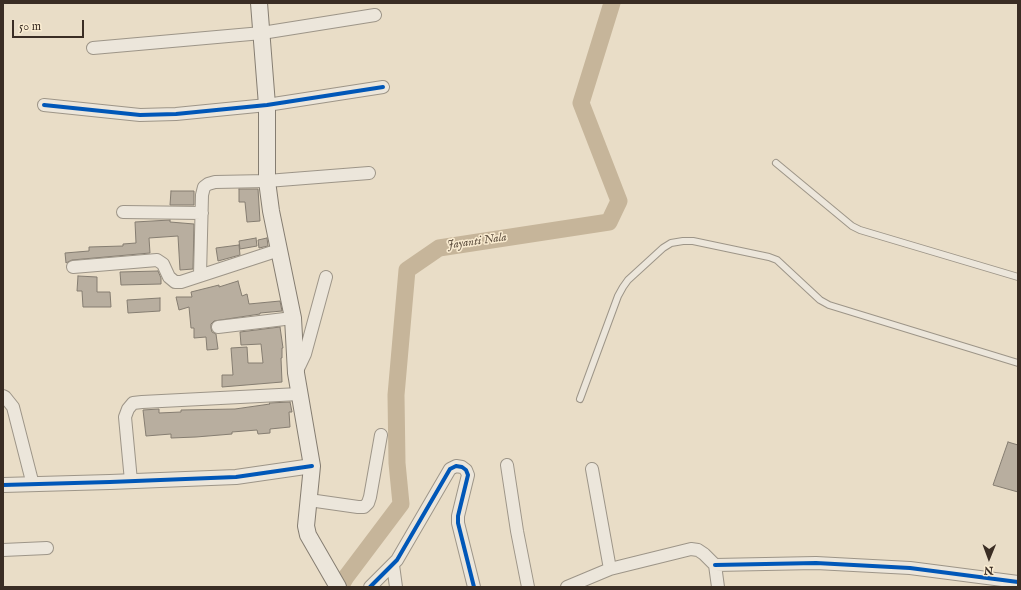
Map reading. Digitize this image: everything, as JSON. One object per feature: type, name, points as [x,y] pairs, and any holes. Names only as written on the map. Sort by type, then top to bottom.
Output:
[{"type":"main road","points":[[259,3],[267,105],[267,181],[271,211],[293,318],[296,373],[312,466],[306,526],[308,535],[338,587]]},
{"type":"street","points":[[93,48],[262,33],[375,15]]},
{"type":"street","points":[[44,105],[140,114],[176,114],[267,105],[383,87]]},
{"type":"street","points":[[200,275],[204,187],[208,184],[215,182],[267,181],[369,173]]},
{"type":"street","points":[[123,212],[202,213]]},
{"type":"street","points":[[73,267],[157,260],[163,264],[174,282],[181,282],[279,250]]},
{"type":"street","points":[[296,373],[305,354],[326,277]]},
{"type":"street","points":[[218,327],[293,318]]},
{"type":"street","points":[[131,482],[125,417],[128,409],[133,403],[299,394]]},
{"type":"street","points":[[3,396],[5,396],[13,407],[33,485]]},
{"type":"street","points":[[309,500],[364,507],[368,503],[370,497],[381,435]]},
{"type":"street","points":[[507,465],[517,532],[528,587]]},
{"type":"street","points":[[3,485],[131,482],[236,477],[312,466]]},
{"type":"street","points":[[370,587],[397,560],[450,469],[456,466],[462,467],[466,470],[468,475],[458,516],[459,528],[474,587]]},
{"type":"street","points":[[592,469],[610,569]]},
{"type":"street","points":[[3,550],[47,548]]},
{"type":"street","points":[[567,587],[610,569],[691,549],[698,550],[715,565],[718,587]]},
{"type":"street","points":[[715,565],[816,563],[910,568],[1018,582]]},
{"type":"street","points":[[393,565],[396,587]]},
{"type":"lane","points":[[776,162],[852,226],[860,230],[1018,277]]},
{"type":"lane","points":[[580,399],[618,296],[625,284],[663,248],[671,243],[683,241],[693,241],[769,257],[777,260],[820,300],[829,305],[1018,362]]},
{"type":"building","points":[[239,189],[258,189],[260,221],[247,222],[245,202],[239,202]]},
{"type":"building","points":[[171,191],[194,191],[194,205],[170,205]]},
{"type":"building","points":[[170,220],[170,222],[194,224],[193,269],[180,270],[178,236],[149,238],[150,253],[72,260],[66,263],[65,253],[89,251],[89,247],[123,246],[123,244],[136,243],[135,222]]},
{"type":"building","points":[[256,238],[257,246],[240,249],[239,241]]},
{"type":"building","points":[[267,238],[268,246],[259,248],[258,240]]},
{"type":"building","points":[[239,245],[240,255],[218,261],[216,248]]},
{"type":"building","points":[[158,271],[161,278],[161,284],[121,285],[120,272]]},
{"type":"building","points":[[78,276],[97,277],[97,292],[110,292],[111,307],[83,307],[82,291],[77,291]]},
{"type":"building","points":[[238,281],[242,296],[247,294],[249,304],[280,301],[282,311],[260,313],[214,321],[211,324],[211,328],[212,332],[216,334],[218,349],[207,350],[206,337],[194,338],[194,328],[191,328],[189,307],[179,310],[176,297],[192,297],[191,292],[219,285],[219,287]]},
{"type":"building","points":[[160,298],[160,311],[128,313],[127,300]]},
{"type":"building","points":[[280,327],[283,348],[281,358],[282,382],[222,387],[222,375],[233,375],[231,348],[247,347],[248,363],[263,363],[261,344],[241,345],[240,332]]},
{"type":"building","points":[[290,402],[292,412],[289,412],[290,427],[270,429],[270,433],[258,434],[257,430],[196,437],[171,438],[171,434],[146,436],[143,410],[159,409],[159,413],[181,412],[181,410],[235,409],[270,404],[269,403]]},
{"type":"building","points":[[1008,442],[1018,445],[1018,492],[993,485]]},
{"type":"waterway","name":"Jayanti Nala","points":[[340,587],[401,504],[397,463],[396,395],[407,270],[439,248],[609,222],[619,201],[581,103],[612,3]]},
{"type":"cycle path","points":[[44,105],[140,115],[176,114],[267,105],[383,87]]},
{"type":"cycle path","points":[[3,485],[236,477],[312,466]]},
{"type":"cycle path","points":[[370,587],[397,560],[450,469],[456,466],[462,467],[466,470],[468,475],[458,516],[458,523],[474,587]]},
{"type":"cycle path","points":[[715,565],[816,563],[910,568],[1018,582]]}]
